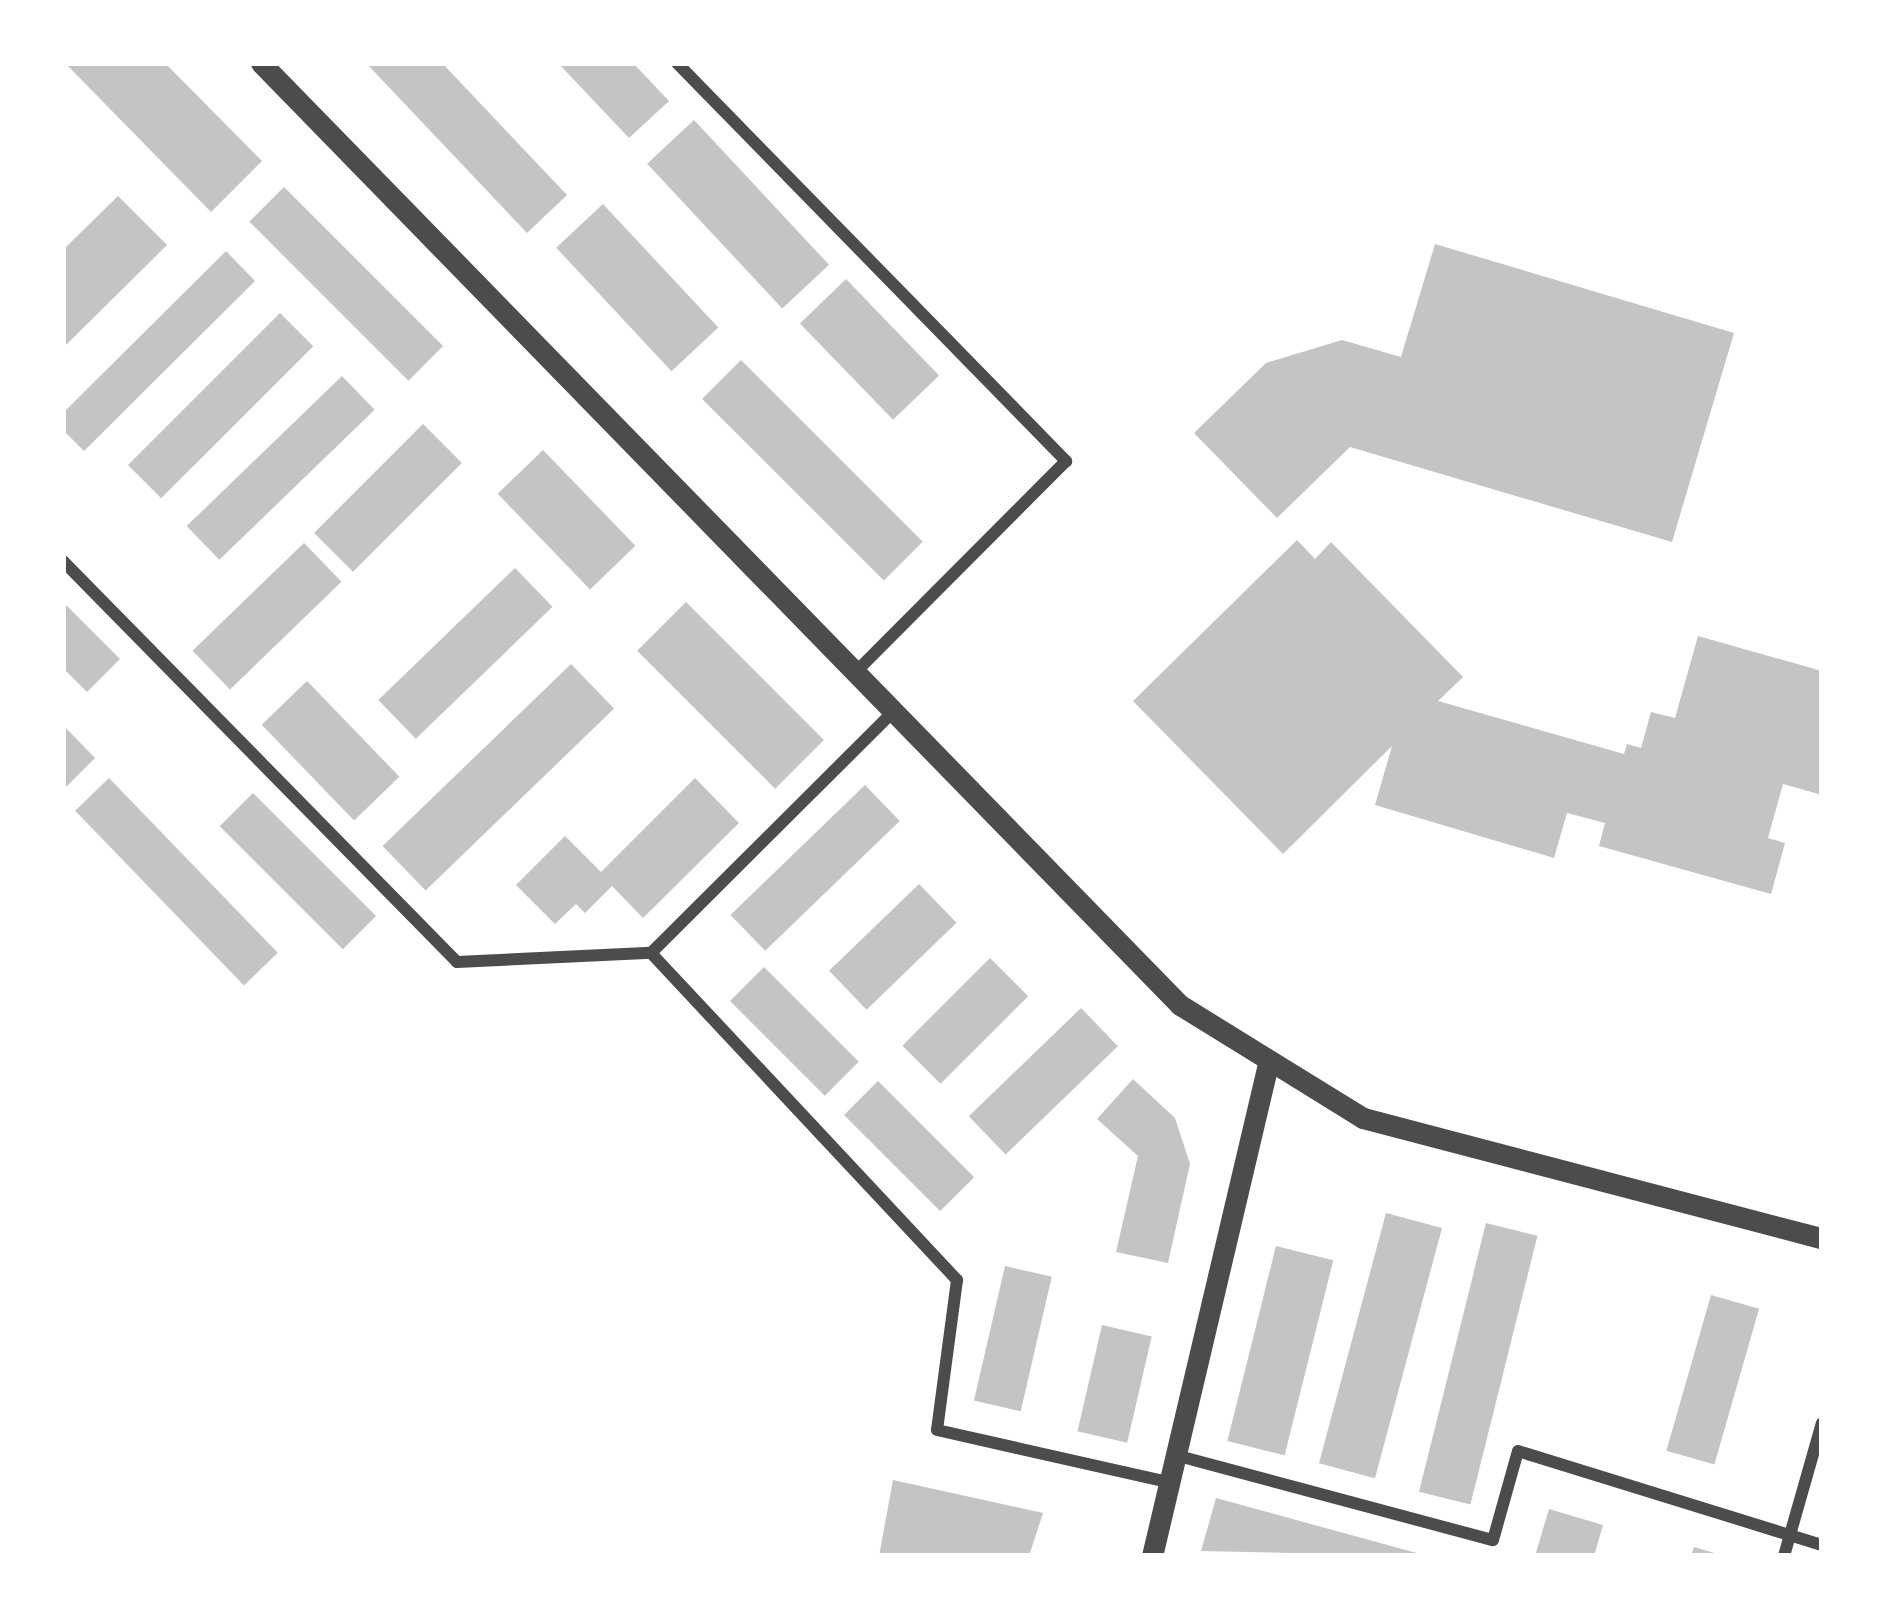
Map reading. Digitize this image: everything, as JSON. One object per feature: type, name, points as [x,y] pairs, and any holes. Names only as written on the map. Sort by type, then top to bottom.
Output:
[{"type":"street","points":[[261,63],[1180,1005],[1268,1064],[1363,1118],[1822,1238]]},
{"type":"street","points":[[677,63],[1066,461],[855,673]]},
{"type":"street","points":[[63,561],[458,962],[651,953],[892,713]]},
{"type":"street","points":[[651,953],[957,1280],[937,1430],[1167,1482]]},
{"type":"street","points":[[1152,1556],[1268,1064]]},
{"type":"street","points":[[1784,1556],[1822,1423]]},
{"type":"street","points":[[1174,1455],[1493,1540],[1519,1451],[1822,1545]]},
{"type":"building","points":[[65,63],[165,63],[262,161],[211,212]]},
{"type":"building","points":[[366,63],[442,63],[567,195],[527,233]]},
{"type":"building","points":[[558,63],[633,63],[669,101],[629,138]]},
{"type":"building","points":[[694,120],[829,265],[782,308],[647,164]]},
{"type":"building","points":[[284,187],[443,346],[408,381],[249,222]]},
{"type":"building","points":[[118,196],[167,245],[63,348],[63,250]]},
{"type":"building","points":[[603,204],[718,328],[671,371],[556,248]]},
{"type":"building","points":[[1435,244],[1734,333],[1672,542],[1350,447],[1277,518],[1194,433],[1266,363],[1342,340],[1401,357]]},
{"type":"building","points":[[226,251],[255,281],[84,451],[63,430],[63,413]]},
{"type":"building","points":[[846,279],[939,375],[893,420],[800,323]]},
{"type":"building","points":[[280,313],[313,346],[161,498],[128,465]]},
{"type":"building","points":[[741,360],[923,542],[884,581],[702,399]]},
{"type":"building","points":[[342,376],[375,410],[219,560],[187,526]]},
{"type":"building","points":[[423,424],[462,463],[353,572],[314,533]]},
{"type":"building","points":[[543,450],[635,546],[590,589],[498,494]]},
{"type":"building","points":[[1297,540],[1315,559],[1331,542],[1463,677],[1438,701],[1624,754],[1627,744],[1641,748],[1651,712],[1675,718],[1698,636],[1822,671],[1822,795],[1783,784],[1768,838],[1785,843],[1771,894],[1599,846],[1605,823],[1567,813],[1554,858],[1375,805],[1392,746],[1283,854],[1133,701]]},
{"type":"building","points":[[304,543],[342,582],[230,690],[193,651]]},
{"type":"building","points":[[515,568],[553,607],[416,739],[378,700]]},
{"type":"building","points":[[63,602],[120,659],[87,692],[63,668]]},
{"type":"building","points":[[686,602],[824,740],[775,789],[637,651]]},
{"type":"building","points":[[571,664],[614,709],[426,891],[383,846]]},
{"type":"building","points":[[307,681],[399,777],[354,820],[262,725]]},
{"type":"building","points":[[63,725],[95,758],[63,790]]},
{"type":"building","points":[[109,778],[278,953],[244,985],[75,811]]},
{"type":"building","points":[[695,778],[739,823],[643,918],[612,886],[585,913],[576,904],[555,924],[516,885],[565,836],[601,872]]},
{"type":"building","points":[[865,785],[900,821],[765,951],[730,915]]},
{"type":"building","points":[[253,793],[376,916],[343,949],[220,826]]},
{"type":"building","points":[[919,884],[957,923],[867,1010],[829,971]]},
{"type":"building","points":[[990,958],[1028,996],[941,1084],[902,1046]]},
{"type":"building","points":[[764,967],[859,1062],[825,1096],[730,1001]]},
{"type":"building","points":[[1081,1008],[1118,1046],[1006,1154],[969,1116]]},
{"type":"building","points":[[1133,1079],[1175,1118],[1190,1164],[1168,1263],[1116,1252],[1138,1156],[1097,1119]]},
{"type":"building","points":[[878,1081],[974,1177],[940,1211],[844,1115]]},
{"type":"building","points":[[1386,1213],[1442,1228],[1375,1478],[1319,1463]]},
{"type":"building","points":[[1486,1223],[1537,1236],[1470,1505],[1419,1492]]},
{"type":"building","points":[[1276,1246],[1333,1260],[1285,1455],[1227,1441]]},
{"type":"building","points":[[1005,1266],[1052,1277],[1021,1411],[974,1400]]},
{"type":"building","points":[[1711,1295],[1759,1309],[1714,1465],[1666,1451]]},
{"type":"building","points":[[1102,1325],[1152,1336],[1127,1443],[1077,1431]]},
{"type":"building","points":[[893,1480],[1043,1513],[1029,1556],[879,1556]]},
{"type":"building","points":[[1216,1498],[1424,1555],[1424,1556],[1201,1551]]},
{"type":"building","points":[[1549,1509],[1603,1525],[1594,1556],[1535,1556]]},
{"type":"building","points":[[1694,1547],[1721,1555],[1721,1556],[1691,1556]]}]
